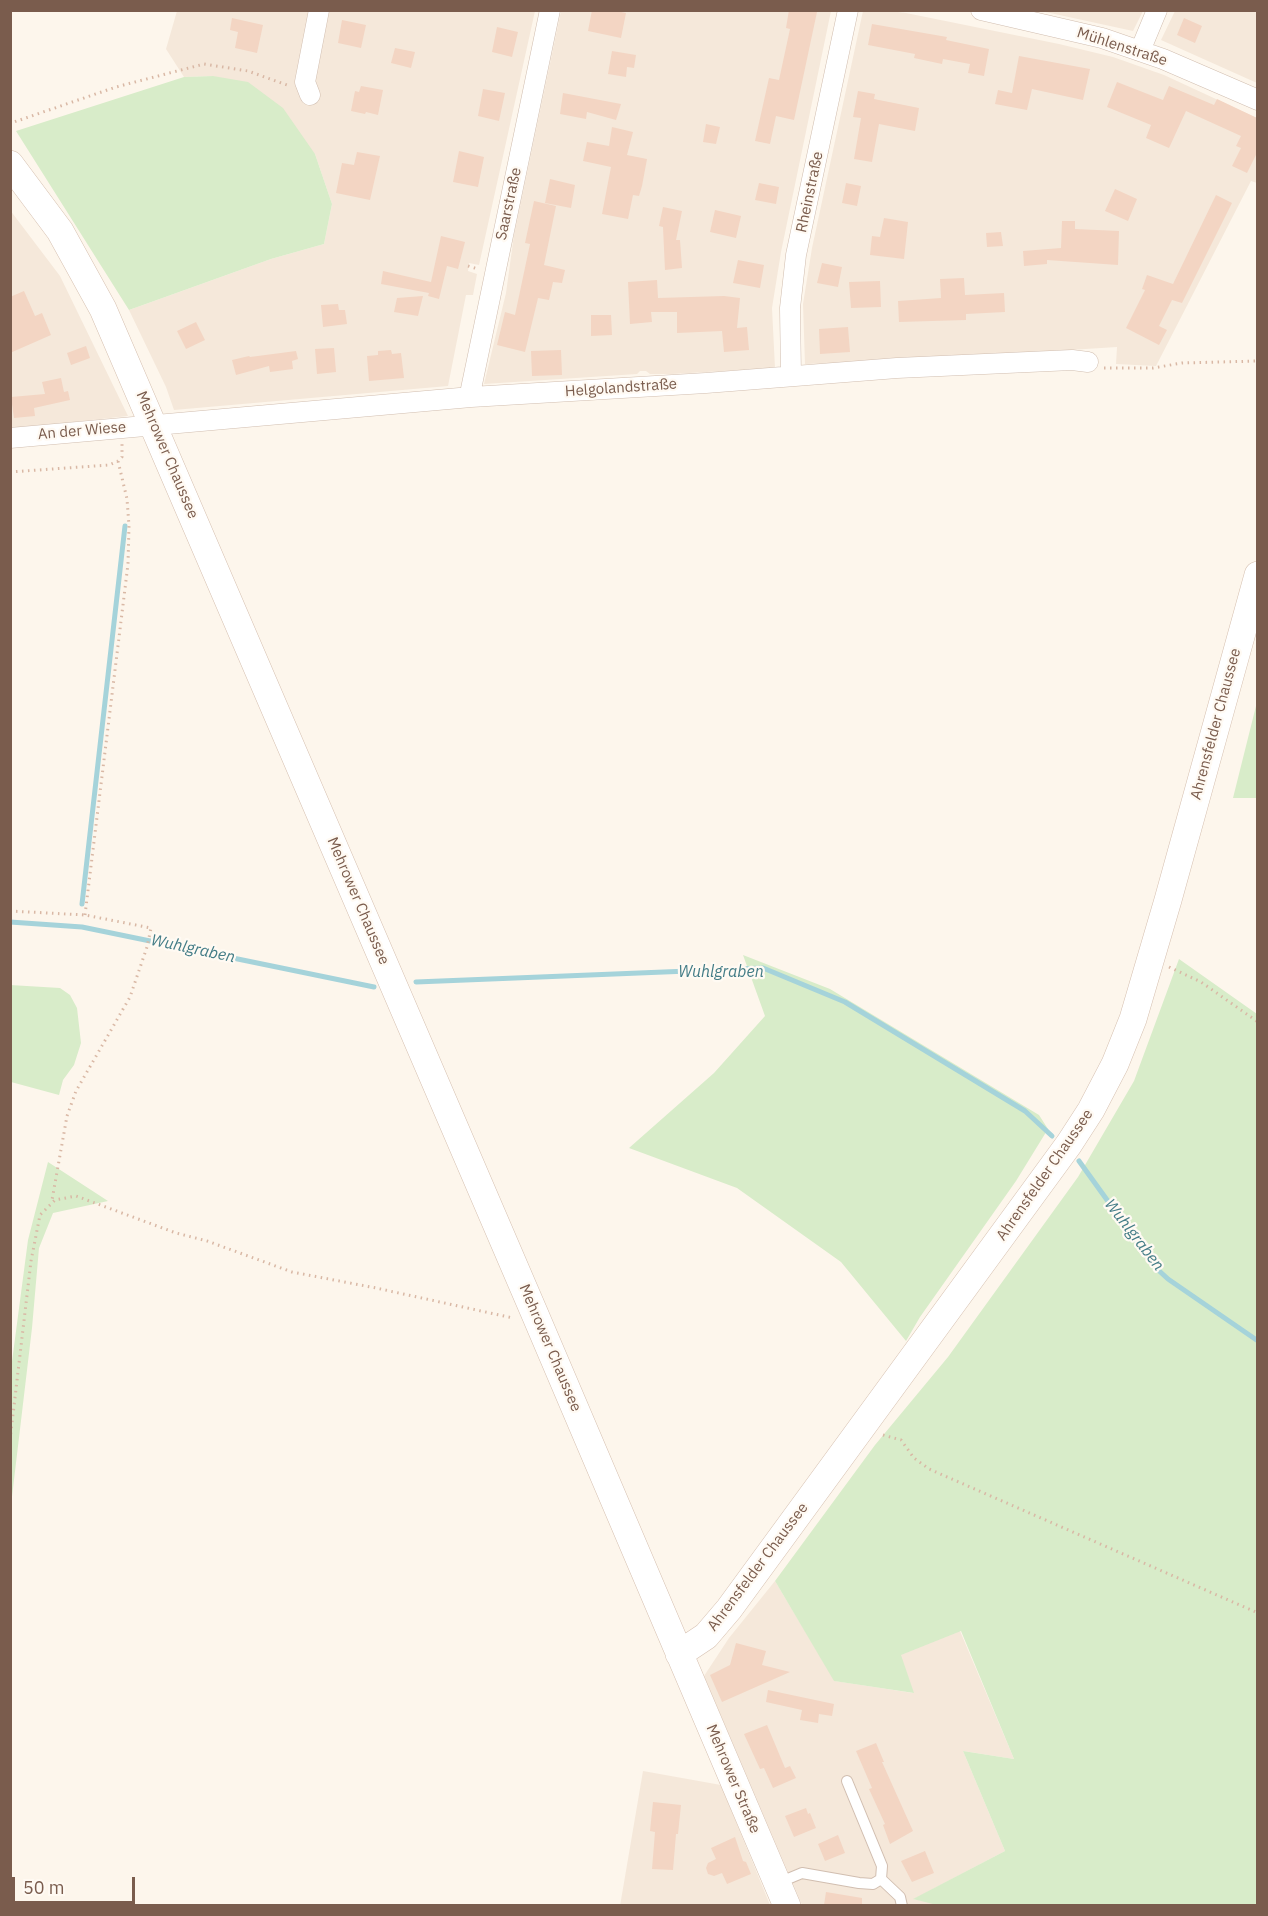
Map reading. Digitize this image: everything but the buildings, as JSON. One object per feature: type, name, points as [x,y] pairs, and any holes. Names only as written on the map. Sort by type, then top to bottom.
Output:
[{"type":"main road","name":"Mehrower Chaussee","points":[[10,164],[60,231],[103,309],[679,1654]]},
{"type":"main road","name":"Ahrensfelder Chaussee","points":[[679,1654],[706,1636],[729,1610],[1062,1154],[1091,1110],[1115,1065],[1150,962],[1257,575]]},
{"type":"main road","name":"Mehrower Straße","points":[[679,1654],[782,1894]]},
{"type":"street","points":[[307,88],[319,10]]},
{"type":"street","name":"Saarstraße","points":[[471,397],[472,382],[550,10]]},
{"type":"street","name":"Rheinstraße","points":[[791,376],[790,308],[796,255],[848,10]]},
{"type":"street","name":"Mühlenstraße","points":[[981,10],[1092,35],[1163,59],[1257,100]]},
{"type":"street","points":[[1140,51],[1157,10]]},
{"type":"street","name":"Helgolandstraße","points":[[153,424],[471,397],[1042,361],[1088,362]]},
{"type":"street","name":"An der Wiese","points":[[10,438],[153,424]]},
{"type":"lane","points":[[782,1894],[802,1873],[859,1883],[873,1884],[880,1879],[882,1866],[846,1781]]},
{"type":"lane","points":[[880,1879],[900,1897],[902,1905]]},
{"type":"path","points":[[10,125],[116,87],[204,64],[248,71],[287,85],[307,88]]},
{"type":"path","points":[[468,266],[479,269]]},
{"type":"path","points":[[1088,362],[1099,368],[1153,369],[1182,363],[1257,362]]},
{"type":"path","points":[[10,472],[109,465],[122,457],[121,427]]},
{"type":"path","points":[[85,915],[128,564],[127,500],[118,461]]},
{"type":"path","points":[[10,911],[85,915],[151,928],[130,997],[76,1091],[68,1116],[52,1200],[55,1200]]},
{"type":"path","points":[[1150,962],[1176,970],[1201,982],[1257,1022]]},
{"type":"path","points":[[10,1440],[30,1261],[40,1215],[55,1200],[76,1196],[292,1272],[513,1318],[534,1312]]},
{"type":"path","points":[[862,1427],[901,1440],[914,1458],[929,1468],[1257,1614]]},
{"type":"shaded area","points":[[1143,10],[1133,31],[1041,11]]},
{"type":"shaded area","points":[[177,11],[535,11],[479,265],[469,263],[468,271],[477,274],[473,295],[466,295],[448,386],[174,410],[166,387],[129,310],[271,259],[324,244],[332,204],[315,154],[213,76],[184,77],[166,49]]},
{"type":"shaded area","points":[[561,11],[831,11],[781,252],[772,308],[775,368],[672,374],[650,374],[640,371],[637,374],[484,384],[506,293],[514,235]]},
{"type":"shaded area","points":[[863,11],[906,13],[1113,57],[1164,75],[1257,118],[1257,183],[1251,181],[1156,366],[1116,364],[1117,347],[896,361],[805,364],[803,304],[812,248]]},
{"type":"shaded area","points":[[1175,11],[1257,11],[1257,83],[1161,40]]},
{"type":"shaded area","points":[[10,210],[60,276],[128,416],[11,429]]},
{"type":"shaded area","points":[[775,1581],[835,1681],[913,1693],[900,1655],[960,1631],[1014,1759],[963,1751],[1005,1851],[914,1899],[941,1905],[802,1905],[704,1676],[729,1638]]},
{"type":"shaded area","points":[[643,1771],[721,1785],[770,1905],[620,1906]]},
{"type":"green space","points":[[213,76],[248,82],[283,108],[315,154],[332,204],[324,244],[271,259],[129,310],[16,131],[184,77]]},
{"type":"green space","points":[[1257,702],[1257,798],[1233,798]]},
{"type":"green space","points":[[743,955],[830,989],[1039,1115],[1048,1129],[1016,1181],[920,1317],[906,1341],[841,1262],[737,1188],[629,1148],[714,1073],[765,1016]]},
{"type":"green space","points":[[1179,959],[1257,1014],[1257,1905],[941,1906],[913,1899],[1005,1851],[963,1751],[1014,1759],[961,1631],[901,1655],[914,1693],[834,1681],[775,1581],[875,1445],[948,1357],[1078,1177],[1134,1081]]},
{"type":"green space","points":[[10,985],[60,988],[70,995],[77,1008],[81,1043],[74,1065],[63,1080],[59,1095],[11,1082]]},
{"type":"green space","points":[[48,1162],[108,1201],[53,1213],[39,1248],[11,1505],[11,1369],[28,1240]]},
{"type":"waterway","points":[[82,904],[125,526]]},
{"type":"waterway","name":"Wuhlgraben","points":[[10,922],[82,927],[374,987]]},
{"type":"waterway","name":"Wuhlgraben","points":[[416,982],[763,968],[845,1002],[1025,1111],[1052,1136]]},
{"type":"waterway","name":"Wuhlgraben","points":[[1079,1161],[1156,1268],[1168,1279],[1258,1341]]}]
